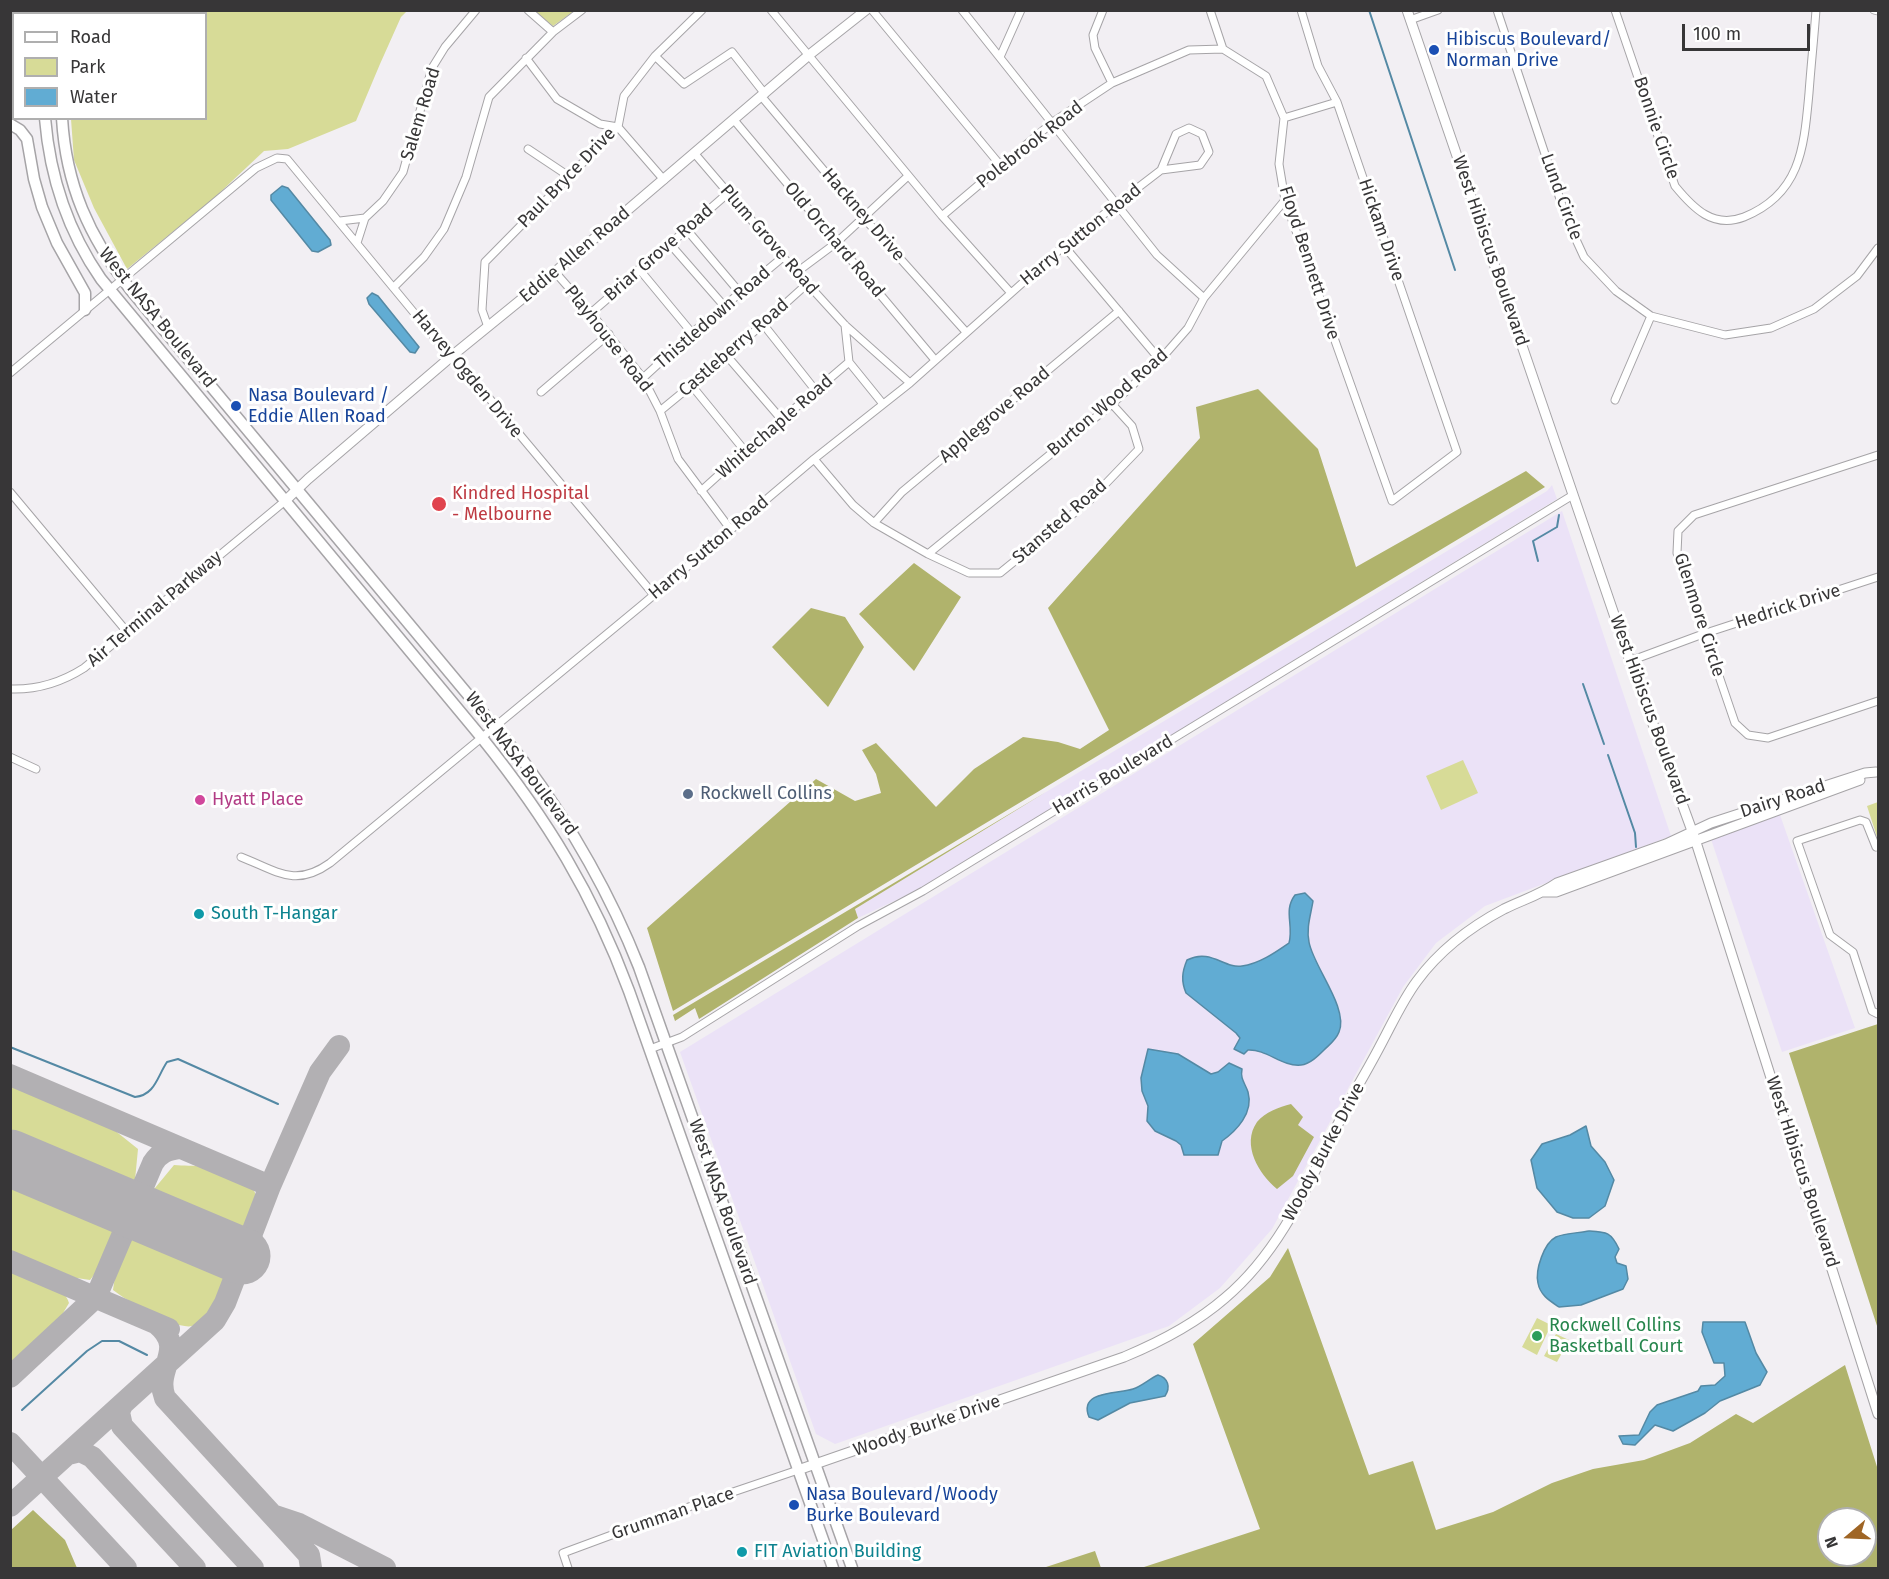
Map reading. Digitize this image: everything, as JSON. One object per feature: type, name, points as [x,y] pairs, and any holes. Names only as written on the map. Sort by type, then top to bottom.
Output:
[{"type":"main road","name":"West NASA Boulevard","points":[[47,120],[53,176],[67,218],[85,255],[109,290],[482,738],[541,816],[579,878],[611,944],[650,1050],[833,1569]]},
{"type":"main road","points":[[49,120],[54,125],[69,167]]},
{"type":"main road","name":"West NASA Boulevard","points":[[62,120],[69,167],[78,201],[91,231],[122,279],[495,726],[571,828],[601,881],[632,950],[667,1044],[852,1569]]},
{"type":"main road","points":[[10,124],[20,130],[27,140],[42,207],[57,243],[85,293],[85,310]]},
{"type":"main road","points":[[695,1180],[712,1174]]},
{"type":"street","name":"Salem Road","points":[[357,243],[365,218],[383,201],[403,172],[432,68],[445,46],[476,10]]},
{"type":"street","points":[[528,10],[553,32]]},
{"type":"street","points":[[394,287],[424,257],[444,228],[466,177],[489,97],[553,32],[582,10]]},
{"type":"street","name":"Paul Bryce Drive","points":[[488,327],[482,310],[485,262],[618,127],[624,96],[655,56],[702,10]]},
{"type":"street","points":[[771,10],[908,176],[1011,293]]},
{"type":"street","name":"Eddie Allen Road","points":[[285,501],[453,355],[555,272],[809,55],[866,10]]},
{"type":"street","points":[[872,10],[1001,166]]},
{"type":"street","points":[[962,10],[1158,255],[1204,298]]},
{"type":"street","points":[[1000,57],[1021,10]]},
{"type":"street","points":[[1103,10],[1093,35],[1095,48],[1112,83]]},
{"type":"street","points":[[1210,10],[1223,49]]},
{"type":"street","name":"Hickam Drive","points":[[1301,10],[1318,66],[1337,102],[1457,452],[1392,501]]},
{"type":"street","points":[[1409,15],[1438,10]]},
{"type":"street","name":"Lund Circle","points":[[1497,10],[1567,220],[1584,257],[1616,291],[1651,316],[1725,335],[1771,328],[1814,309],[1857,276],[1878,248]]},
{"type":"street","name":"Bonnie Circle","points":[[1615,10],[1676,186],[1692,207],[1711,218],[1734,221],[1760,210],[1780,194],[1797,166],[1804,138],[1816,10]]},
{"type":"street","name":"West Hibiscus Boulevard","points":[[1409,15],[1630,661],[1693,835],[1878,1414]]},
{"type":"street","name":"Polebrook Road","points":[[942,216],[1053,122],[1112,83],[1189,50],[1223,49]]},
{"type":"street","name":"Floyd Bennett Drive","points":[[1223,49],[1266,76],[1284,118],[1279,164],[1285,200],[1392,501]]},
{"type":"street","name":"Hackney Drive","points":[[655,56],[684,84],[732,52],[763,96],[863,217],[966,332]]},
{"type":"street","points":[[526,58],[557,99],[600,124],[618,127],[664,180]]},
{"type":"street","points":[[1284,118],[1337,102]]},
{"type":"street","name":"Old Orchard Road","points":[[734,120],[935,360]]},
{"type":"street","name":"Harry Sutton Road","points":[[241,857],[293,876],[314,874],[337,858],[814,459],[910,383],[1064,246],[1161,170],[1176,134],[1189,128],[1202,134],[1209,152],[1200,165],[1161,170]]},
{"type":"street","points":[[528,149],[570,177]]},
{"type":"street","name":"Plum Grove Road","points":[[695,154],[727,194],[845,325],[910,383]]},
{"type":"street","name":"Harvey Ogden Drive","points":[[122,279],[256,168],[278,158],[287,159],[444,349],[453,355],[654,595]]},
{"type":"street","points":[[797,272],[837,243],[908,176]]},
{"type":"street","name":"Briar Grove Road","points":[[591,313],[727,194]]},
{"type":"street","name":"Burton Wood Road","points":[[928,554],[1112,404],[1160,360],[1188,328],[1204,298],[1285,200]]},
{"type":"street","points":[[340,221],[365,218]]},
{"type":"street","points":[[687,230],[741,294]]},
{"type":"street","points":[[670,244],[725,307]]},
{"type":"street","points":[[1064,246],[1160,360]]},
{"type":"street","name":"Thistledown Road","points":[[643,378],[692,333],[783,257]]},
{"type":"street","points":[[639,269],[692,333]]},
{"type":"street","name":"Playhouse Road","points":[[555,272],[609,334],[643,378],[660,411],[678,459],[731,530]]},
{"type":"street","points":[[10,373],[122,279]]},
{"type":"street","name":"Castleberry Road","points":[[660,411],[727,356],[807,284]]},
{"type":"street","name":"Applegrove Road","points":[[874,523],[903,492],[1119,311]]},
{"type":"street","points":[[1615,400],[1651,316]]},
{"type":"street","points":[[763,324],[816,390]]},
{"type":"street","points":[[845,325],[849,362],[883,404]]},
{"type":"street","points":[[542,392],[609,334]]},
{"type":"street","points":[[727,356],[782,420]]},
{"type":"street","name":"Whitechaple Road","points":[[701,491],[849,362]]},
{"type":"street","points":[[692,386],[745,451]]},
{"type":"street","name":"Stansted Road","points":[[814,459],[853,505],[874,523],[928,554],[969,573],[1000,573],[1090,500],[1139,449],[1132,426],[1112,404]]},
{"type":"street","name":"Glenmore Circle","points":[[1878,455],[1694,515],[1678,531],[1677,553],[1735,723],[1748,735],[1768,738],[1878,701]]},
{"type":"street","points":[[10,492],[128,633]]},
{"type":"street","name":"Harris Boulevard","points":[[650,1050],[682,1036],[858,926],[923,891],[1573,495]]},
{"type":"street","name":"Air Terminal Parkway","points":[[10,689],[43,686],[73,675],[90,664],[285,501]]},
{"type":"street","name":"Hedrick Drive","points":[[1630,661],[1703,634],[1878,577]]},
{"type":"street","points":[[10,757],[36,769]]},
{"type":"street","name":"Dairy Road","points":[[1693,835],[1812,799],[1877,772]]},
{"type":"street","points":[[1878,846],[1876,848],[1866,822],[1860,820],[1797,841],[1830,935],[1853,952],[1872,1011],[1878,1014]]},
{"type":"street","name":"Woody Burke Drive","points":[[798,1470],[1124,1357],[1163,1341],[1195,1321],[1226,1298],[1279,1236],[1302,1199],[1343,1113],[1417,981],[1444,951],[1472,927],[1504,909],[1544,892],[1556,892],[1653,858],[1693,835]]},
{"type":"street","name":"Grumman Place","points":[[568,1569],[563,1553],[798,1470]]},
{"type":"shaded area","points":[[1552,485],[1557,499],[922,888],[858,918],[855,909],[1547,491]]},
{"type":"shaded area","points":[[1562,511],[1671,836],[1485,906],[1436,943],[1403,987],[1272,1229],[1220,1288],[1169,1326],[835,1444],[816,1434],[680,1052]]},
{"type":"shaded area","points":[[1780,815],[1855,1028],[1782,1052],[1711,839]]},
{"type":"green space","points":[[90,10],[407,11],[401,17],[356,121],[288,149],[264,151],[213,199],[127,269],[94,208],[74,160],[71,120],[207,120],[207,12],[89,12]]},
{"type":"green space","points":[[535,11],[574,11],[553,26]]},
{"type":"green space","points":[[1258,389],[1318,449],[1356,567],[1526,471],[1545,487],[673,1011],[647,928],[816,779],[855,801],[881,793],[876,774],[862,750],[876,743],[936,807],[974,769],[1023,737],[1058,742],[1080,749],[1109,730],[1048,608],[1200,438],[1196,407]]},
{"type":"green space","points":[[914,563],[961,597],[914,671],[859,614]]},
{"type":"green space","points":[[811,608],[845,617],[864,647],[828,707],[772,647]]},
{"type":"green space","points":[[1463,760],[1478,793],[1441,810],[1426,776]]},
{"type":"green space","points":[[1046,792],[855,909],[858,918],[699,1019],[695,1008],[675,1021],[673,1015]]},
{"type":"green space","points":[[1878,802],[1878,840],[1867,806]]},
{"type":"green space","points":[[1878,1024],[1878,1329],[1789,1053]]},
{"type":"green space","points":[[11,1082],[113,1129],[138,1149],[135,1180],[129,1193],[11,1142]]},
{"type":"green space","points":[[1291,1104],[1303,1117],[1298,1125],[1314,1137],[1293,1176],[1277,1189],[1264,1175],[1254,1158],[1251,1140],[1260,1118],[1272,1110]]},
{"type":"green space","points":[[174,1165],[203,1167],[228,1175],[251,1187],[255,1193],[255,1209],[246,1223],[239,1229],[224,1233],[150,1202],[155,1188]]},
{"type":"green space","points":[[10,1174],[117,1219],[108,1251],[101,1266],[90,1280],[70,1277],[11,1254]]},
{"type":"green space","points":[[139,1228],[212,1260],[223,1269],[222,1288],[213,1307],[200,1322],[192,1326],[175,1324],[129,1301],[113,1290],[121,1257]]},
{"type":"green space","points":[[1288,1248],[1369,1475],[1413,1461],[1436,1530],[1493,1512],[1552,1483],[1593,1469],[1644,1460],[1690,1443],[1736,1414],[1753,1423],[1845,1365],[1878,1470],[1878,1568],[1141,1568],[1260,1529],[1193,1344],[1270,1277]]},
{"type":"green space","points":[[11,1264],[53,1285],[66,1296],[69,1303],[59,1320],[11,1365]]},
{"type":"green space","name":"Rockwell Collins Basketball Court","points":[[1537,1318],[1551,1325],[1537,1355],[1522,1347]]},
{"type":"green space","points":[[1556,1334],[1569,1340],[1557,1362],[1544,1356]]},
{"type":"green space","points":[[33,1510],[65,1540],[77,1568],[11,1568],[11,1530]]},
{"type":"green space","points":[[1095,1551],[1101,1568],[1043,1568]]},
{"type":"water","points":[[282,186],[288,188],[330,240],[331,245],[318,252],[312,251],[271,200],[271,195]]},
{"type":"water","points":[[372,293],[378,296],[419,347],[415,353],[410,352],[369,304],[367,298]]},
{"type":"water","points":[[1305,893],[1313,901],[1308,926],[1309,942],[1335,999],[1341,1022],[1339,1032],[1333,1042],[1319,1055],[1308,1063],[1294,1065],[1255,1050],[1248,1050],[1244,1054],[1234,1049],[1240,1038],[1186,993],[1183,976],[1187,960],[1196,957],[1210,957],[1229,965],[1242,966],[1273,954],[1289,943],[1290,907],[1295,895]]},
{"type":"water","points":[[1148,1049],[1178,1054],[1211,1074],[1218,1072],[1229,1063],[1242,1069],[1242,1078],[1248,1092],[1248,1107],[1238,1127],[1222,1141],[1218,1155],[1184,1155],[1181,1145],[1155,1131],[1147,1121],[1148,1106],[1142,1091],[1141,1078]]},
{"type":"water","points":[[1586,1126],[1591,1146],[1605,1162],[1614,1180],[1605,1206],[1589,1218],[1573,1218],[1557,1212],[1537,1188],[1531,1160],[1542,1144],[1570,1135]]},
{"type":"water","points":[[1589,1231],[1611,1236],[1619,1249],[1615,1257],[1617,1263],[1626,1266],[1628,1279],[1623,1289],[1581,1305],[1559,1307],[1546,1297],[1539,1287],[1537,1278],[1541,1257],[1556,1237]]},
{"type":"water","points":[[1703,1322],[1745,1322],[1756,1353],[1767,1372],[1760,1385],[1720,1401],[1705,1413],[1673,1431],[1655,1425],[1635,1445],[1623,1444],[1619,1436],[1639,1435],[1650,1412],[1657,1405],[1698,1391],[1701,1386],[1715,1385],[1725,1376],[1724,1363],[1714,1363],[1702,1332]]},
{"type":"water","points":[[1158,1375],[1168,1383],[1165,1396],[1130,1403],[1098,1420],[1089,1417],[1087,1408],[1089,1402],[1094,1398],[1133,1389]]},
{"type":"waterway","points":[[1369,10],[1455,270]]},
{"type":"waterway","points":[[1538,561],[1533,541],[1557,527],[1559,515]]},
{"type":"waterway","points":[[1583,684],[1604,744]]},
{"type":"waterway","points":[[1608,755],[1635,833],[1636,847]]},
{"type":"waterway","points":[[10,1047],[135,1097],[142,1096],[151,1089],[167,1062],[178,1059],[278,1104]]},
{"type":"waterway","points":[[22,1410],[87,1351],[102,1341],[119,1341],[147,1355]]},
{"type":"taxiway","points":[[10,1506],[215,1320],[225,1303],[270,1186],[320,1072],[339,1046]]},
{"type":"taxiway","points":[[10,1075],[270,1186]]},
{"type":"taxiway","points":[[10,1377],[96,1297],[153,1163],[164,1152],[180,1148]]},
{"type":"taxiway","points":[[10,1261],[169,1329]]},
{"type":"taxiway","points":[[157,1324],[166,1333],[170,1342],[162,1387],[165,1398],[309,1555],[311,1568]]},
{"type":"taxiway","points":[[122,1405],[119,1412],[122,1426],[253,1568]]},
{"type":"taxiway","points":[[10,1443],[126,1568]]},
{"type":"taxiway","points":[[68,1454],[80,1451],[92,1457],[195,1568]]},
{"type":"taxiway","points":[[275,1516],[299,1524],[385,1568]]},
{"type":"runway","points":[[10,1158],[242,1256]]},
{"type":"place","name":"Hibiscus Boulevard/ Norman Drive","points":[[1434,50]]},
{"type":"place","name":"Nasa Boulevard / Eddie Allen Road","points":[[236,406]]},
{"type":"place","name":"Kindred Hospital - Melbourne","points":[[439,504]]},
{"type":"place","name":"Rockwell Collins","points":[[688,794]]},
{"type":"place","name":"Hyatt Place","points":[[200,800]]},
{"type":"place","name":"South T-Hangar","points":[[199,914]]},
{"type":"place","name":"Rockwell Collins Basketball Court","points":[[1537,1336]]},
{"type":"place","name":"Nasa Boulevard/Woody Burke Boulevard","points":[[794,1505]]},
{"type":"place","name":"FIT Aviation Building","points":[[742,1552]]}]
